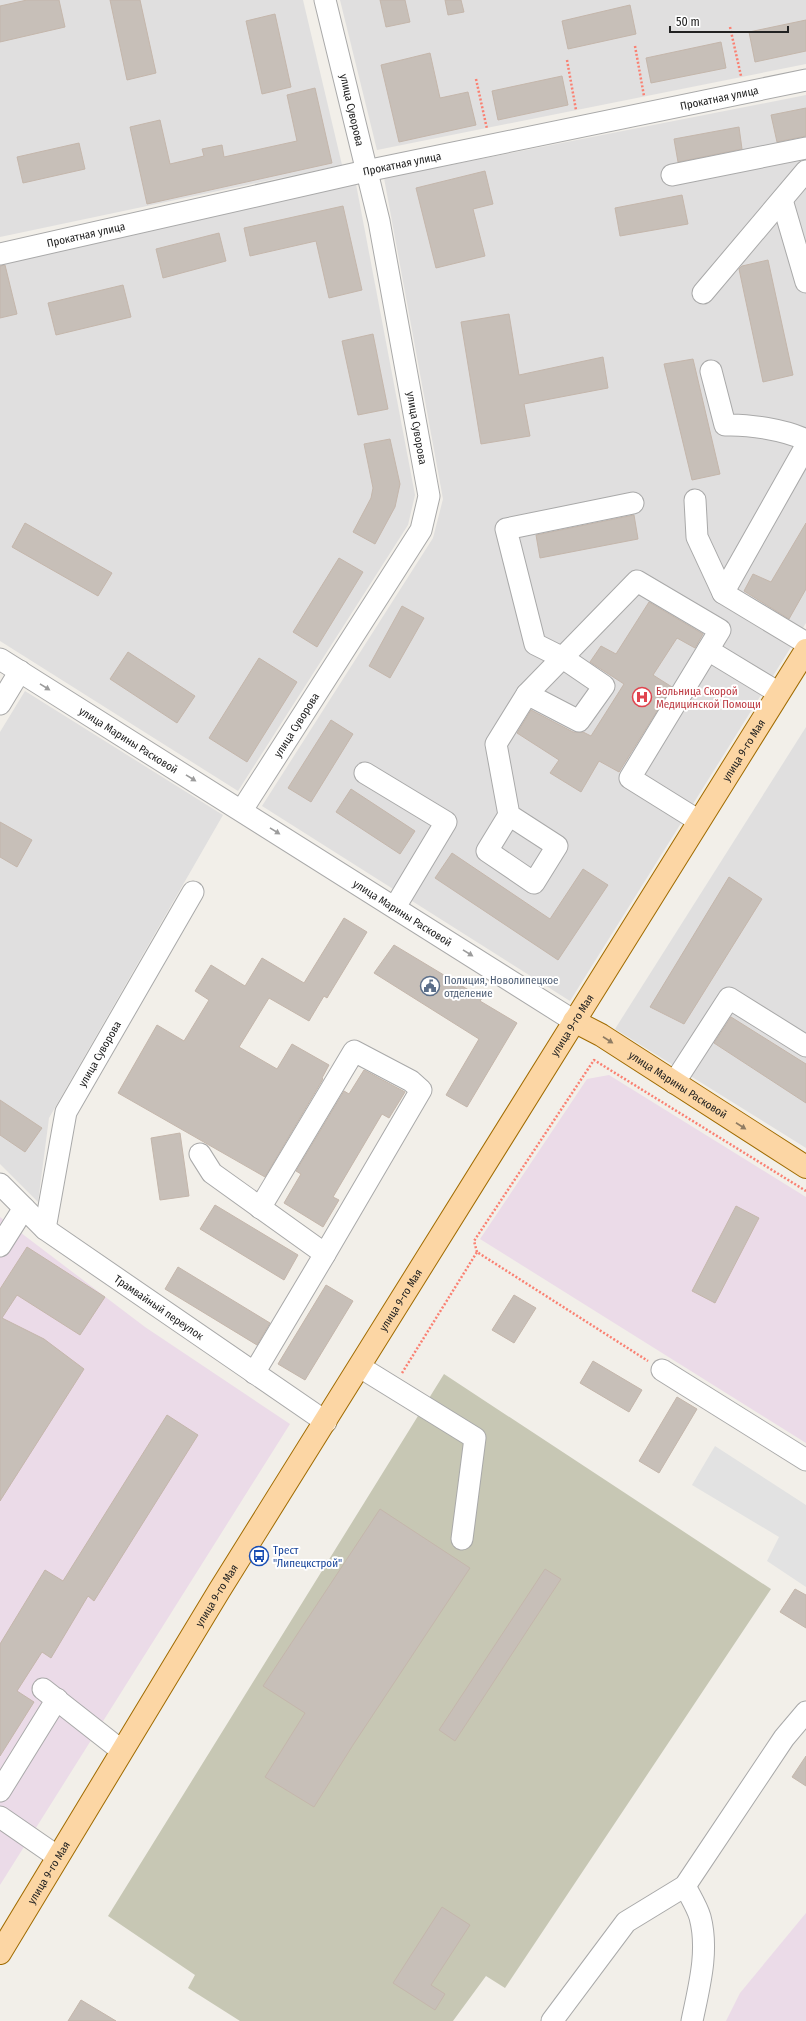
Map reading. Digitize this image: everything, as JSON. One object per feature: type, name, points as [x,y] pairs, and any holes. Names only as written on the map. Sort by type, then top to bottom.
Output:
[{"type":"main road","name":"улица 9-го Мая","points":[[0,1953],[219,1592],[806,650]]},
{"type":"main road","name":"улица Марины Расковой","points":[[574,1021],[601,1035],[806,1167]]},
{"type":"street","name":"улица Суворова","points":[[242,810],[421,530],[429,496],[378,221],[325,0]]},
{"type":"street","name":"Прокатная улица","points":[[0,254],[366,171],[806,80]]},
{"type":"street","points":[[672,175],[806,148]]},
{"type":"street","points":[[703,293],[806,171]]},
{"type":"street","points":[[782,200],[806,282]]},
{"type":"street","points":[[711,371],[725,425],[745,424],[798,436],[806,440]]},
{"type":"street","points":[[723,593],[806,446]]},
{"type":"street","points":[[695,500],[697,537],[723,593],[806,643]]},
{"type":"street","points":[[527,694],[579,722],[604,686],[562,658],[535,644],[506,529],[633,503]]},
{"type":"street","points":[[509,815],[496,744],[527,694],[638,581],[720,630],[630,778],[699,821]]},
{"type":"street","points":[[708,650],[779,693]]},
{"type":"street","name":"улица Марины Расковой","points":[[0,658],[574,1021]]},
{"type":"street","points":[[0,704],[20,672]]},
{"type":"street","points":[[365,773],[446,822],[395,907]]},
{"type":"street","name":"улица Суворова","points":[[45,1229],[66,1112],[193,892]]},
{"type":"street","points":[[674,1083],[729,998],[806,1046]]},
{"type":"street","points":[[254,1373],[421,1090],[411,1081],[354,1051],[260,1208]]},
{"type":"street","points":[[200,1154],[212,1173],[325,1254]]},
{"type":"street","name":"Трамвайный переулок","points":[[0,1184],[45,1229],[326,1422]]},
{"type":"street","points":[[0,1246],[24,1208]]},
{"type":"street","points":[[360,1367],[475,1438],[462,1539]]},
{"type":"street","points":[[662,1370],[806,1460]]},
{"type":"street","points":[[0,1791],[50,1694],[122,1751]]},
{"type":"street","points":[[552,2021],[626,1922],[685,1886],[784,1738],[806,1712]]},
{"type":"street","points":[[0,1817],[58,1857]]},
{"type":"street","points":[[685,1886],[700,1915],[704,1938],[702,1975],[692,2021]]},
{"type":"path","points":[[730,27],[741,77]]},
{"type":"path","points":[[635,46],[646,103]]},
{"type":"path","points":[[567,60],[578,116]]},
{"type":"path","points":[[476,79],[488,134]]},
{"type":"path","points":[[662,1370],[477,1252],[474,1241],[594,1060],[806,1191]]},
{"type":"path","points":[[393,1387],[477,1252]]},
{"type":"shaded area","points":[[0,0],[303,0],[342,165],[0,237]]},
{"type":"shaded area","points":[[340,0],[806,0],[806,64],[377,150]]},
{"type":"shaded area","points":[[806,95],[806,623],[570,1001],[262,806],[433,538],[443,499],[384,178]]},
{"type":"shaded area","points":[[356,184],[415,495],[408,525],[238,791],[0,641],[0,263]]},
{"type":"shaded area","points":[[25,691],[223,815],[49,1118],[38,1202],[0,1164],[0,732]]},
{"type":"shaded area","points":[[806,727],[806,1148],[615,1029]]},
{"type":"shaded area","points":[[609,1075],[806,1197],[806,1443],[480,1239],[587,1079]]},
{"type":"shaded area","points":[[0,1217],[145,1327],[290,1424],[0,1885]]},
{"type":"shaded area","points":[[444,1374],[771,1589],[505,1988],[486,1976],[453,2021],[240,2021],[188,1988],[195,1975],[108,1916]]},
{"type":"shaded area","points":[[715,1446],[806,1505],[806,1587],[767,1561],[779,1537],[692,1485]]},
{"type":"shaded area","points":[[806,1913],[806,2021],[726,2021],[740,1993]]},
{"type":"building","points":[[27,0],[59,0],[65,27],[0,42],[0,6]]},
{"type":"building","points":[[110,0],[140,0],[156,73],[127,80]]},
{"type":"building","points":[[380,0],[405,0],[410,22],[386,27]]},
{"type":"building","points":[[445,0],[461,0],[464,12],[448,15]]},
{"type":"building","points":[[630,5],[636,34],[568,49],[562,21]]},
{"type":"building","points":[[275,14],[291,87],[262,94],[246,21]]},
{"type":"building","points":[[806,20],[806,51],[755,62],[749,32]]},
{"type":"building","points":[[721,42],[726,68],[651,83],[646,58]]},
{"type":"building","points":[[430,53],[440,98],[468,92],[476,125],[399,142],[381,65]]},
{"type":"building","points":[[562,76],[568,105],[498,120],[492,91]]},
{"type":"building","points":[[315,88],[332,163],[147,204],[130,127],[160,120],[170,164],[204,156],[202,149],[222,145],[224,157],[297,141],[287,95]]},
{"type":"building","points":[[806,108],[806,136],[777,142],[771,115]]},
{"type":"building","points":[[739,127],[742,149],[678,162],[674,139]]},
{"type":"building","points":[[79,143],[85,169],[23,183],[17,157]]},
{"type":"building","points":[[485,171],[493,204],[473,209],[485,256],[436,268],[416,188]]},
{"type":"building","points":[[682,195],[688,224],[620,236],[615,208]]},
{"type":"building","points":[[343,206],[362,290],[329,298],[316,241],[250,256],[244,228]]},
{"type":"building","points":[[219,233],[226,261],[163,278],[156,249]]},
{"type":"building","points":[[768,260],[793,375],[763,382],[739,269],[742,266]]},
{"type":"building","points":[[5,265],[17,314],[0,318],[0,266]]},
{"type":"building","points":[[123,285],[131,317],[56,335],[48,303]]},
{"type":"building","points":[[509,314],[519,375],[603,357],[608,388],[524,404],[530,436],[481,444],[461,322]]},
{"type":"building","points":[[373,334],[388,409],[358,415],[342,341]]},
{"type":"building","points":[[693,359],[720,474],[692,480],[664,364]]},
{"type":"building","points":[[390,439],[400,484],[395,507],[375,544],[353,532],[371,498],[373,488],[364,444]]},
{"type":"building","points":[[634,515],[638,539],[540,558],[536,535]]},
{"type":"building","points":[[25,523],[112,573],[98,596],[12,547]]},
{"type":"building","points":[[806,523],[806,589],[789,619],[744,591],[753,574],[771,582]]},
{"type":"building","points":[[339,558],[363,572],[317,647],[293,632]]},
{"type":"building","name":"Больница Скорой Медицинской Помощи","points":[[649,602],[703,634],[695,648],[677,638],[653,675],[672,687],[619,772],[599,761],[581,792],[550,773],[559,760],[517,733],[531,710],[573,732],[583,732],[591,736],[624,684],[590,662],[601,646],[616,654]]},
{"type":"building","points":[[402,606],[424,618],[390,678],[369,666]]},
{"type":"building","points":[[128,652],[195,696],[177,723],[110,679]]},
{"type":"building","points":[[259,658],[297,682],[247,762],[209,738]]},
{"type":"building","points":[[331,720],[353,734],[311,802],[288,788]]},
{"type":"building","points":[[351,789],[415,831],[400,854],[336,812]]},
{"type":"building","points":[[0,822],[32,840],[17,867],[0,857]]},
{"type":"building","points":[[452,853],[550,919],[583,869],[608,885],[558,960],[435,878]]},
{"type":"building","points":[[729,877],[762,899],[684,1024],[650,1007]]},
{"type":"building","points":[[344,918],[367,932],[327,998],[324,996],[309,1021],[269,998],[239,1047],[277,1069],[292,1044],[329,1065],[322,1078],[323,1079],[265,1177],[118,1093],[157,1025],[184,1041],[209,1000],[195,991],[211,965],[245,986],[262,958],[304,983]]},
{"type":"building","points":[[394,945],[482,998],[480,1001],[517,1023],[467,1107],[446,1095],[479,1039],[374,973]]},
{"type":"building","points":[[731,1017],[806,1064],[806,1103],[714,1043]]},
{"type":"building","points":[[364,1070],[405,1092],[389,1118],[382,1114],[333,1197],[339,1200],[323,1227],[284,1203],[301,1174],[296,1171],[344,1091],[349,1094]]},
{"type":"building","points":[[0,1100],[42,1128],[25,1152],[0,1135]]},
{"type":"building","points":[[180,1133],[189,1196],[160,1200],[151,1138]]},
{"type":"building","points":[[215,1205],[298,1255],[284,1280],[200,1229]]},
{"type":"building","points":[[736,1206],[759,1218],[715,1303],[692,1291]]},
{"type":"building","points":[[27,1247],[105,1297],[80,1335],[17,1295],[2,1318],[44,1339],[84,1369],[0,1501],[0,1289]]},
{"type":"building","points":[[178,1267],[270,1323],[257,1345],[165,1289]]},
{"type":"building","points":[[326,1285],[353,1301],[305,1380],[278,1364]]},
{"type":"building","points":[[514,1295],[536,1308],[514,1343],[492,1330]]},
{"type":"building","points":[[593,1361],[642,1390],[629,1412],[580,1383]]},
{"type":"building","points":[[677,1397],[697,1409],[659,1473],[639,1461]]},
{"type":"building","points":[[167,1415],[198,1435],[94,1601],[88,1596],[51,1658],[42,1652],[17,1691],[34,1702],[0,1756],[0,1644],[45,1570],[63,1581]]},
{"type":"building","points":[[380,1509],[470,1568],[353,1745],[314,1807],[265,1777],[305,1713],[263,1686]]},
{"type":"building","points":[[545,1569],[561,1579],[455,1741],[439,1730]]},
{"type":"building","points":[[795,1589],[806,1595],[806,1628],[780,1612]]},
{"type":"building","points":[[806,1756],[806,1786],[792,1777]]},
{"type":"building","points":[[442,1907],[470,1925],[431,1985],[445,1994],[435,2010],[393,1983]]},
{"type":"building","points":[[81,2000],[116,2021],[68,2021]]},
{"type":"place","name":"Больница Скорой Медицинской Помощи","points":[[642,697]]},
{"type":"place","name":"Полиция, Новолипецкое отделение","points":[[430,986]]},
{"type":"place","name":"Трест \"Липецкстрой\"","points":[[259,1556]]}]
